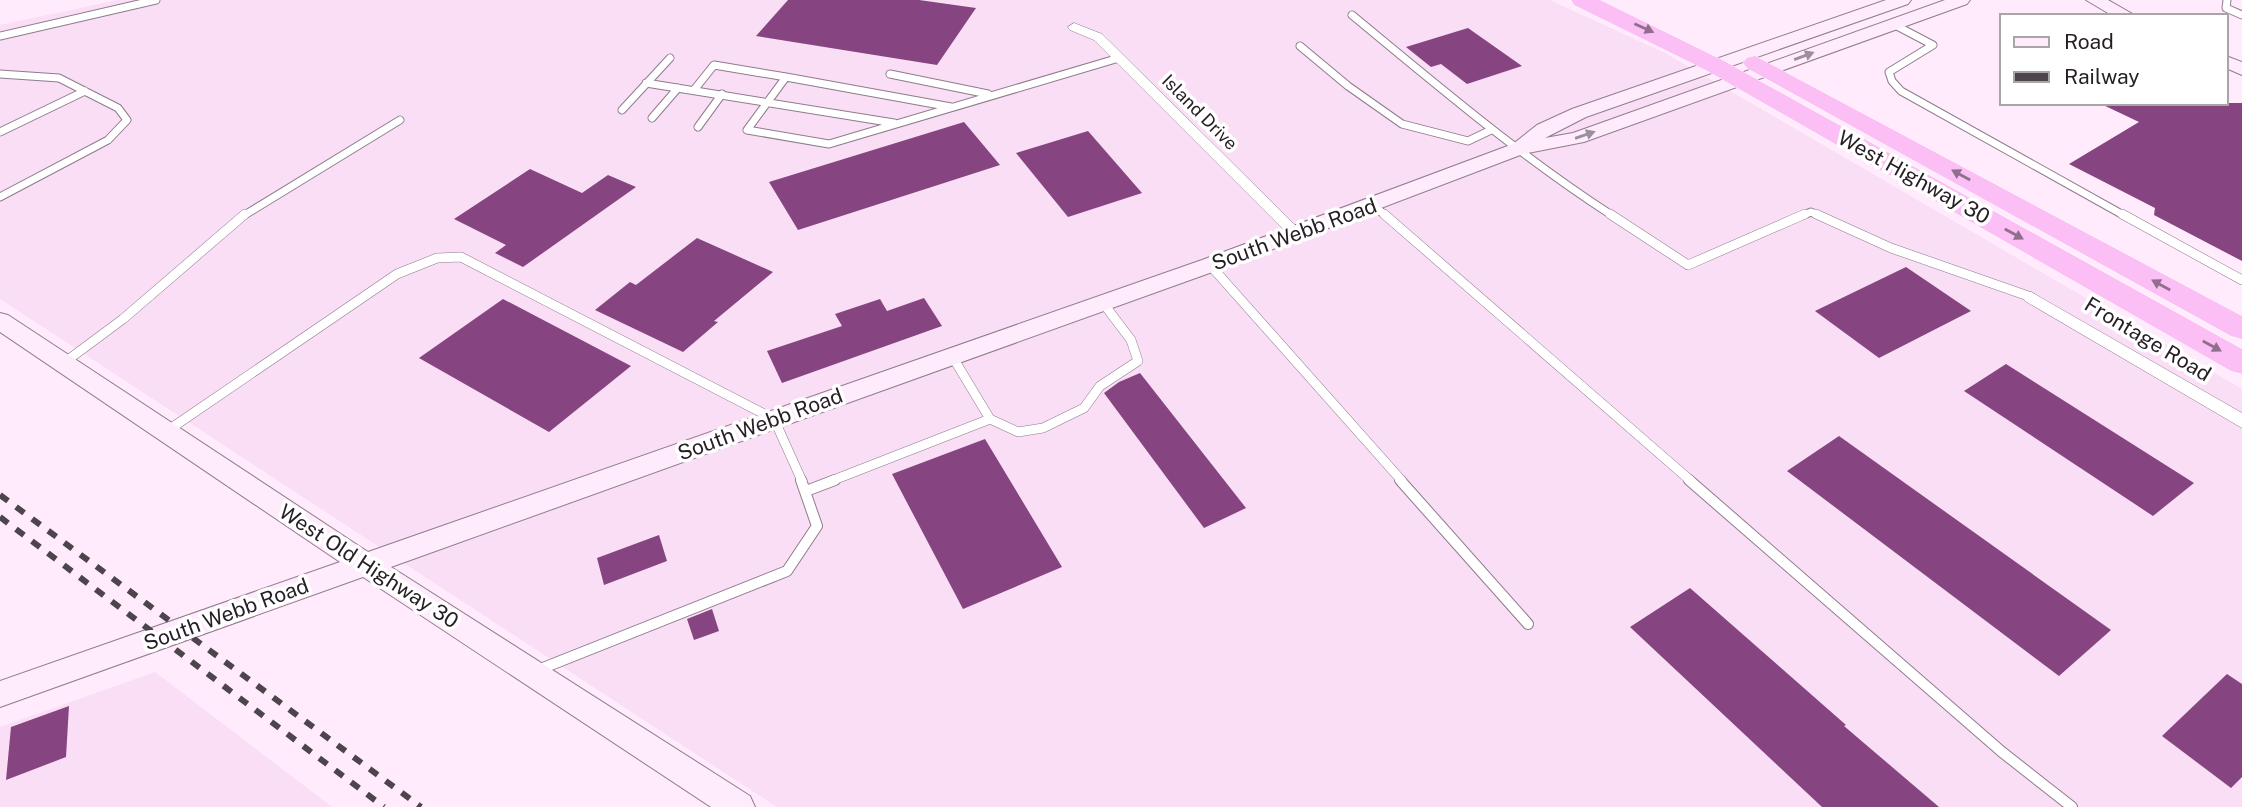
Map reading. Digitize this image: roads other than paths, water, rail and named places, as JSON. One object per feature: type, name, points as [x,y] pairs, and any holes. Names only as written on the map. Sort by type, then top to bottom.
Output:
[{"type":"highway","name":"West Highway 30","points":[[1581,0],[1655,33],[1714,65],[1767,69],[2242,330]]},
{"type":"highway","name":"West Highway 30","points":[[1627,0],[2242,363]]},
{"type":"street","name":"South Webb Road","points":[[0,694],[1210,265],[1518,149],[1577,138],[1902,0]]},
{"type":"street","points":[[1767,69],[1961,0]]},
{"type":"street","points":[[2095,0],[2123,14]]},
{"type":"street","points":[[2116,0],[2141,14]]},
{"type":"street","name":"Island Drive","points":[[1074,27],[1098,37],[1294,232]]},
{"type":"street","name":"South Webb Road","points":[[1518,149],[1558,122],[1714,65]]},
{"type":"street","name":"Frontage Road","points":[[2031,297],[2242,421]]},
{"type":"street","name":"West Old Highway 30","points":[[0,321],[365,564],[739,807]]},
{"type":"lane","points":[[0,36],[156,0]]},
{"type":"lane","points":[[2227,0],[2226,8],[2242,15]]},
{"type":"lane","points":[[1352,15],[1491,130],[1562,183],[1688,265],[1811,212],[1891,248],[2031,297]]},
{"type":"lane","points":[[1893,24],[1933,45],[1889,72],[1889,80],[1897,89],[2242,280]]},
{"type":"lane","points":[[1300,46],[1348,86],[1402,124],[1468,141],[1491,130]]},
{"type":"lane","points":[[622,110],[670,58]]},
{"type":"lane","points":[[786,77],[747,130],[830,144],[1119,58]]},
{"type":"lane","points":[[694,90],[714,65],[951,107]]},
{"type":"lane","points":[[0,74],[59,78],[118,108],[127,120],[108,139],[0,197]]},
{"type":"lane","points":[[890,74],[992,95]]},
{"type":"lane","points":[[646,83],[896,123]]},
{"type":"lane","points":[[652,118],[678,88]]},
{"type":"lane","points":[[0,132],[85,91]]},
{"type":"lane","points":[[698,127],[722,94]]},
{"type":"lane","points":[[64,363],[123,319],[248,212],[400,120]]},
{"type":"lane","points":[[1373,205],[2002,751],[2072,807]]},
{"type":"lane","points":[[166,432],[397,274],[437,258],[461,257],[774,419],[806,491],[817,526],[787,571],[532,673]]},
{"type":"lane","points":[[1210,265],[1528,624]]},
{"type":"lane","points":[[952,356],[990,419],[1018,432],[1043,428],[1084,408],[1100,386],[1138,361],[1131,340],[1103,303]]},
{"type":"lane","points":[[806,491],[990,419]]},
{"type":"railway","points":[[0,495],[421,807]]},
{"type":"railway","points":[[0,517],[384,807]]}]
